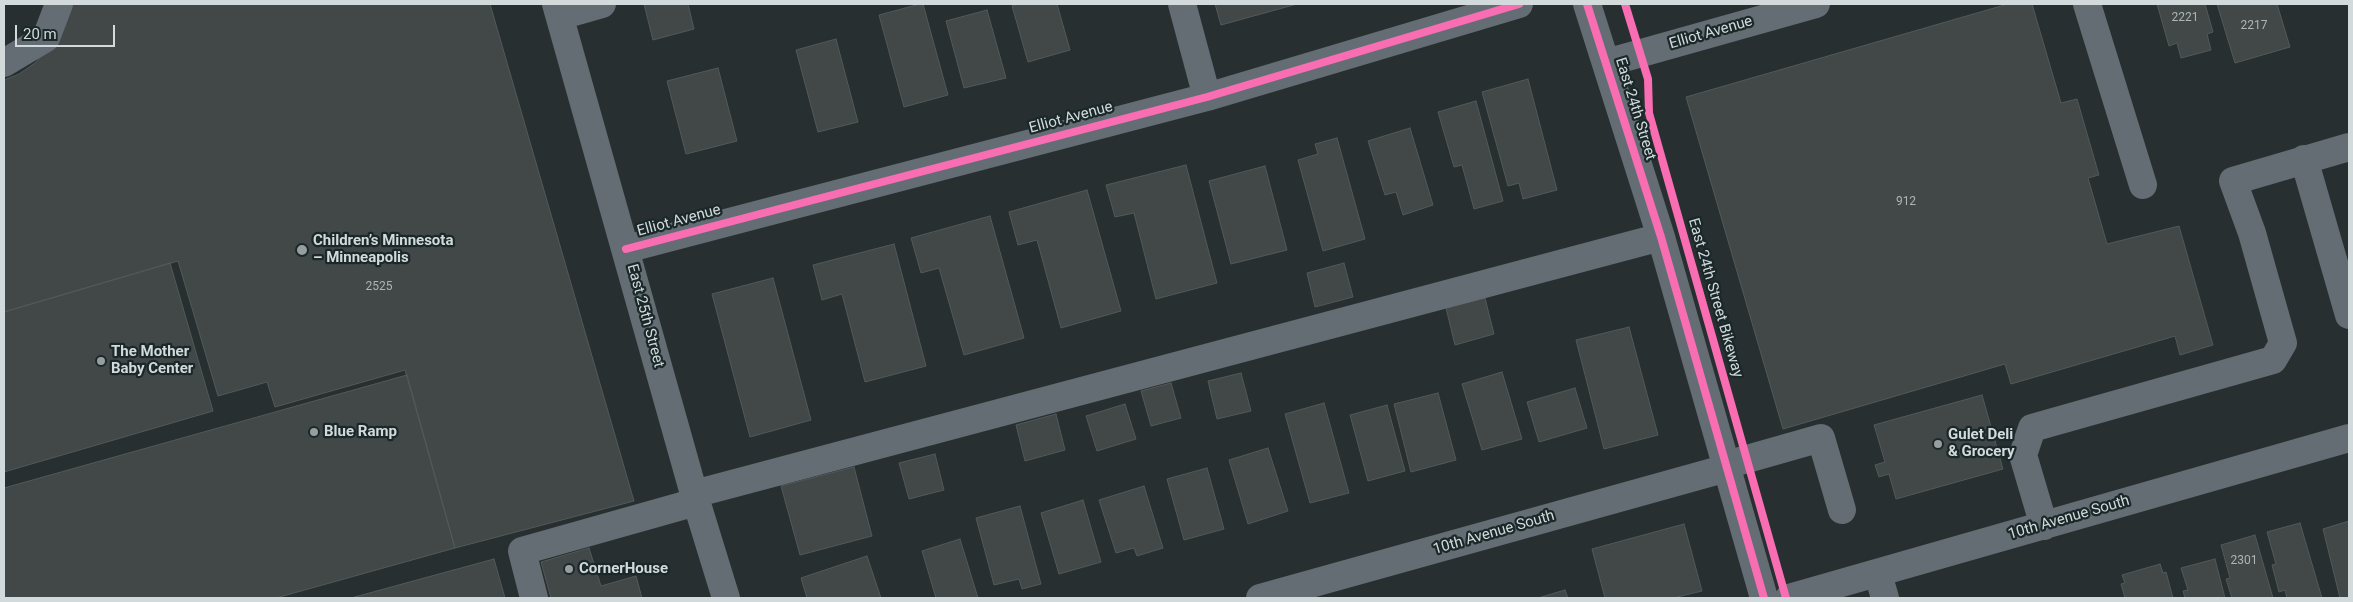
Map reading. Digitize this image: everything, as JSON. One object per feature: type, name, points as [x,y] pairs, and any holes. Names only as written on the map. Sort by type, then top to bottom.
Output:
[{"type":"street","points":[[4,63],[46,38],[60,4]]},
{"type":"street","points":[[558,10],[602,4]]},
{"type":"street","points":[[1182,4],[1208,97]]},
{"type":"street","name":"Elliot Avenue","points":[[626,249],[1208,97],[1519,4]]},
{"type":"street","name":"East 24th Street","points":[[1587,4],[1661,237],[1764,598]]},
{"type":"street","name":"Elliot Avenue","points":[[1606,64],[1816,4]]},
{"type":"street","points":[[2087,4],[2143,185]]},
{"type":"street","name":"East 25th Street","points":[[558,10],[695,498],[726,598]]},
{"type":"street","points":[[2044,526],[2023,455],[2032,428],[2273,360],[2283,343],[2252,233],[2233,182],[2304,159],[2349,147]]},
{"type":"street","points":[[2304,159],[2349,315]]},
{"type":"street","points":[[534,598],[522,551],[695,498],[1661,237]]},
{"type":"street","name":"10th Avenue South","points":[[1260,598],[1727,467],[1821,438],[1842,510]]},
{"type":"street","name":"10th Avenue South","points":[[1789,598],[1881,586],[2044,526],[2349,438]]},
{"type":"building","name":"Children’s Minnesota – Minneapolis","points":[[70,4],[490,4],[634,501],[455,548],[405,370],[275,407],[267,382],[218,396],[178,261],[4,312],[4,80],[19,74],[35,63],[48,49]]},
{"type":"building","points":[[644,4],[688,4],[694,29],[653,40]]},
{"type":"building","points":[[923,4],[948,95],[904,107],[879,15]]},
{"type":"building","points":[[1019,4],[1057,4],[1070,50],[1028,62],[1012,6]]},
{"type":"building","points":[[1215,4],[1297,4],[1221,25]]},
{"type":"building","points":[[2008,4],[2032,4],[2061,103],[2077,99],[2099,175],[2088,178],[2107,244],[2179,226],[2213,345],[2180,355],[2175,336],[2011,384],[2005,364],[1783,429],[1686,97]]},
{"type":"building","points":[[2157,4],[2205,4],[2213,32],[2207,34],[2211,50],[2181,58],[2177,43],[2169,46]]},
{"type":"building","points":[[2217,4],[2277,4],[2290,47],[2235,63]]},
{"type":"building","points":[[987,10],[1006,78],[964,88],[946,21]]},
{"type":"building","points":[[836,39],[858,122],[818,132],[796,50]]},
{"type":"building","points":[[718,68],[737,141],[686,154],[667,81]]},
{"type":"building","points":[[1528,79],[1557,190],[1523,199],[1519,183],[1508,186],[1482,92]]},
{"type":"building","points":[[1476,101],[1503,201],[1474,209],[1462,165],[1454,167],[1438,112]]},
{"type":"building","points":[[1410,128],[1433,205],[1403,215],[1396,192],[1385,195],[1368,141]]},
{"type":"building","points":[[1337,138],[1365,239],[1323,251],[1298,160],[1318,154],[1315,144]]},
{"type":"building","points":[[1186,165],[1217,283],[1156,299],[1134,213],[1115,217],[1106,185]]},
{"type":"building","points":[[1265,166],[1287,250],[1231,264],[1209,181]]},
{"type":"building","points":[[1087,190],[1121,311],[1061,328],[1037,240],[1018,245],[1009,212]]},
{"type":"building","points":[[990,216],[1024,338],[964,355],[939,268],[921,273],[911,238]]},
{"type":"building","points":[[894,244],[926,366],[865,382],[842,294],[822,300],[813,265]]},
{"type":"building","name":"The Mother Baby Center","points":[[170,263],[213,411],[4,472],[4,312]]},
{"type":"building","points":[[1344,263],[1353,297],[1315,307],[1307,273]]},
{"type":"building","points":[[773,278],[811,420],[750,437],[712,294]]},
{"type":"building","points":[[1485,298],[1494,334],[1455,345],[1446,308]]},
{"type":"building","points":[[1629,327],[1658,435],[1604,449],[1576,340]]},
{"type":"building","points":[[1502,372],[1522,439],[1482,450],[1462,384]]},
{"type":"building","points":[[1241,373],[1251,411],[1217,419],[1208,381]]},
{"type":"building","name":"Blue Ramp","points":[[407,375],[455,548],[276,598],[4,598],[4,488]]},
{"type":"building","points":[[1171,383],[1181,418],[1151,426],[1141,391]]},
{"type":"building","points":[[1575,388],[1587,428],[1539,442],[1527,402]]},
{"type":"building","points":[[1438,393],[1456,460],[1411,472],[1394,404]]},
{"type":"building","name":"Gulet Deli & Grocery","points":[[1982,395],[2003,469],[1896,499],[1889,474],[1879,477],[1875,465],[1885,462],[1874,425]]},
{"type":"building","points":[[1324,403],[1349,493],[1310,503],[1285,414]]},
{"type":"building","points":[[1125,404],[1136,439],[1097,451],[1086,416]]},
{"type":"building","points":[[1387,405],[1405,471],[1368,481],[1350,415]]},
{"type":"building","points":[[1056,414],[1065,450],[1025,461],[1016,425]]},
{"type":"building","points":[[1268,448],[1288,511],[1248,524],[1229,460]]},
{"type":"building","points":[[935,454],[944,490],[909,499],[899,463]]},
{"type":"building","points":[[854,467],[872,536],[800,555],[781,486]]},
{"type":"building","points":[[1207,468],[1224,529],[1184,540],[1167,479]]},
{"type":"building","points":[[1144,486],[1163,548],[1137,556],[1134,548],[1116,553],[1099,500]]},
{"type":"building","points":[[1083,500],[1101,562],[1059,574],[1041,513]]},
{"type":"building","points":[[1020,506],[1041,584],[1022,589],[1019,579],[994,585],[976,518]]},
{"type":"building","points":[[2349,521],[2349,598],[2340,598],[2323,529]]},
{"type":"building","points":[[2300,523],[2322,598],[2287,598],[2285,590],[2279,592],[2272,565],[2276,564],[2267,532]]},
{"type":"building","points":[[1684,524],[1702,591],[1673,598],[1605,598],[1592,549]]},
{"type":"building","points":[[2255,535],[2273,598],[2232,598],[2226,579],[2230,578],[2221,545]]},
{"type":"building","points":[[960,539],[978,598],[936,598],[922,551]]},
{"type":"building","name":"CornerHouse","points":[[589,548],[601,586],[636,576],[642,598],[551,598],[541,562]]},
{"type":"building","points":[[867,556],[881,598],[807,598],[801,578]]},
{"type":"building","points":[[494,559],[505,598],[351,598]]},
{"type":"building","points":[[2215,559],[2225,598],[2185,598],[2183,591],[2188,590],[2181,568]]},
{"type":"building","points":[[2160,564],[2163,573],[2166,572],[2173,598],[2125,598],[2121,584],[2125,583],[2122,575]]},
{"type":"building","points":[[1565,590],[1568,598],[1538,598]]},
{"type":"cycle path","points":[[626,249],[1207,97],[1519,4]]},
{"type":"cycle path","points":[[1587,4],[1661,237],[1764,598]]},
{"type":"cycle path","name":"East 24th Street Bikeway","points":[[1625,4],[1648,79],[1649,113],[1786,598]]},
{"type":"place","name":"Children’s Minnesota – Minneapolis","points":[[302,250]]},
{"type":"place","name":"The Mother Baby Center","points":[[101,361]]},
{"type":"place","name":"Blue Ramp","points":[[314,432]]},
{"type":"place","name":"Gulet Deli & Grocery","points":[[1938,444]]},
{"type":"place","name":"CornerHouse","points":[[569,569]]}]
